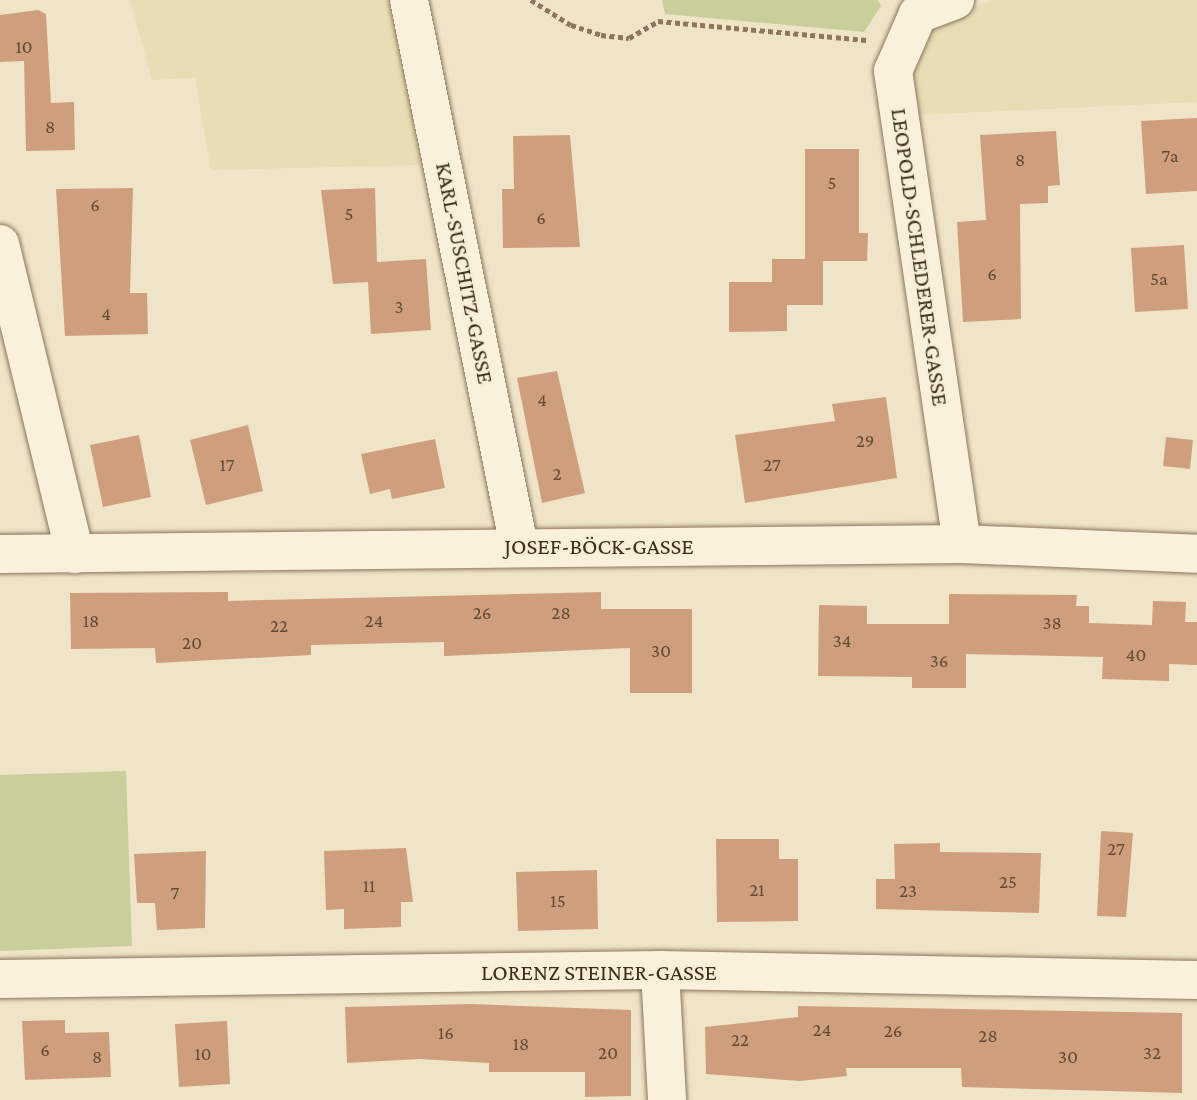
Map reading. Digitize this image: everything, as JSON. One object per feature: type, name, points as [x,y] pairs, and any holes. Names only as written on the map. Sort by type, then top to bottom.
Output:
[{"type":"street","name":"KARL-SUSCHITZ-GASSE","points":[[409,0],[519,546]]},
{"type":"street","name":"LEOPOLD-SCHLEDERER-GASSE","points":[[954,0],[918,15],[893,71],[962,544]]},
{"type":"street","points":[[0,244],[75,554]]},
{"type":"street","name":"JOSEF-BÖCK-GASSE","points":[[0,554],[519,546],[962,544],[1197,554]]},
{"type":"street","points":[[660,970],[667,1100]]},
{"type":"street","name":"LORENZ STEINER-GASSE","points":[[0,979],[660,970],[1197,980]]},
{"type":"path","points":[[531,0],[571,25],[601,35],[629,38],[658,22],[905,44]]},
{"type":"shaded area","points":[[130,0],[388,0],[421,165],[211,170],[195,78],[152,80]]},
{"type":"shaded area","points":[[992,0],[1197,0],[1197,102],[917,115],[913,46],[940,21]]},
{"type":"green space","points":[[662,0],[878,0],[881,6],[864,32],[665,14]]},
{"type":"green space","points":[[126,771],[132,946],[0,951],[0,775]]},
{"type":"building","points":[[38,10],[46,14],[51,103],[74,102],[75,150],[26,151],[24,61],[0,62],[0,15]]},
{"type":"building","points":[[1197,118],[1197,191],[1146,194],[1141,121]]},
{"type":"building","points":[[1056,131],[1060,185],[1048,186],[1048,203],[1020,204],[1021,319],[963,322],[957,222],[986,220],[980,135]]},
{"type":"building","points":[[570,135],[580,247],[503,248],[502,189],[514,189],[513,136]]},
{"type":"building","points":[[805,149],[859,149],[859,233],[868,233],[867,261],[823,261],[823,305],[787,305],[787,331],[729,332],[729,282],[772,282],[772,259],[805,259]]},
{"type":"building","points":[[133,188],[130,293],[147,293],[148,334],[65,336],[56,189]]},
{"type":"building","points":[[375,188],[377,262],[426,259],[431,330],[371,334],[368,282],[333,284],[321,190]]},
{"type":"building","points":[[1184,245],[1188,309],[1135,312],[1131,248]]},
{"type":"building","points":[[557,371],[585,493],[542,503],[517,378]]},
{"type":"building","points":[[886,397],[897,478],[745,503],[735,435],[835,421],[832,404]]},
{"type":"building","points":[[248,425],[263,491],[206,505],[190,440]]},
{"type":"building","points":[[139,435],[151,497],[103,507],[90,445]]},
{"type":"building","points":[[1166,437],[1193,440],[1190,469],[1163,466]]},
{"type":"building","points":[[435,439],[445,488],[392,499],[390,489],[370,494],[361,454]]},
{"type":"building","points":[[228,592],[228,601],[601,592],[601,609],[692,609],[692,693],[630,693],[630,648],[444,656],[444,642],[311,645],[311,655],[156,663],[155,648],[71,649],[70,593]]},
{"type":"building","points":[[949,594],[1077,595],[1076,606],[1089,606],[1089,623],[1152,625],[1153,601],[1186,602],[1185,622],[1197,622],[1197,665],[1169,664],[1169,681],[1102,679],[1103,657],[966,654],[966,688],[912,688],[912,677],[818,676],[819,605],[867,606],[867,624],[949,624]]},
{"type":"building","points":[[1101,831],[1133,833],[1126,917],[1097,916]]},
{"type":"building","points":[[716,839],[779,839],[779,859],[798,859],[798,921],[717,922]]},
{"type":"building","points":[[940,843],[940,852],[1041,853],[1039,913],[876,909],[876,879],[895,879],[894,844]]},
{"type":"building","points":[[406,848],[413,902],[401,902],[401,927],[344,929],[344,909],[326,910],[324,851]]},
{"type":"building","points":[[206,851],[205,928],[157,930],[155,903],[137,903],[134,854]]},
{"type":"building","points":[[597,870],[598,929],[518,931],[516,872]]},
{"type":"building","points":[[471,1004],[631,1010],[631,1096],[585,1097],[585,1072],[489,1072],[489,1063],[420,1059],[347,1063],[345,1007]]},
{"type":"building","points":[[798,1006],[1182,1013],[1182,1093],[962,1087],[961,1068],[846,1068],[847,1076],[800,1081],[706,1074],[705,1027],[798,1017]]},
{"type":"building","points":[[65,1020],[65,1033],[109,1032],[111,1077],[25,1080],[22,1021]]},
{"type":"building","points":[[227,1021],[230,1084],[179,1087],[175,1024]]}]
